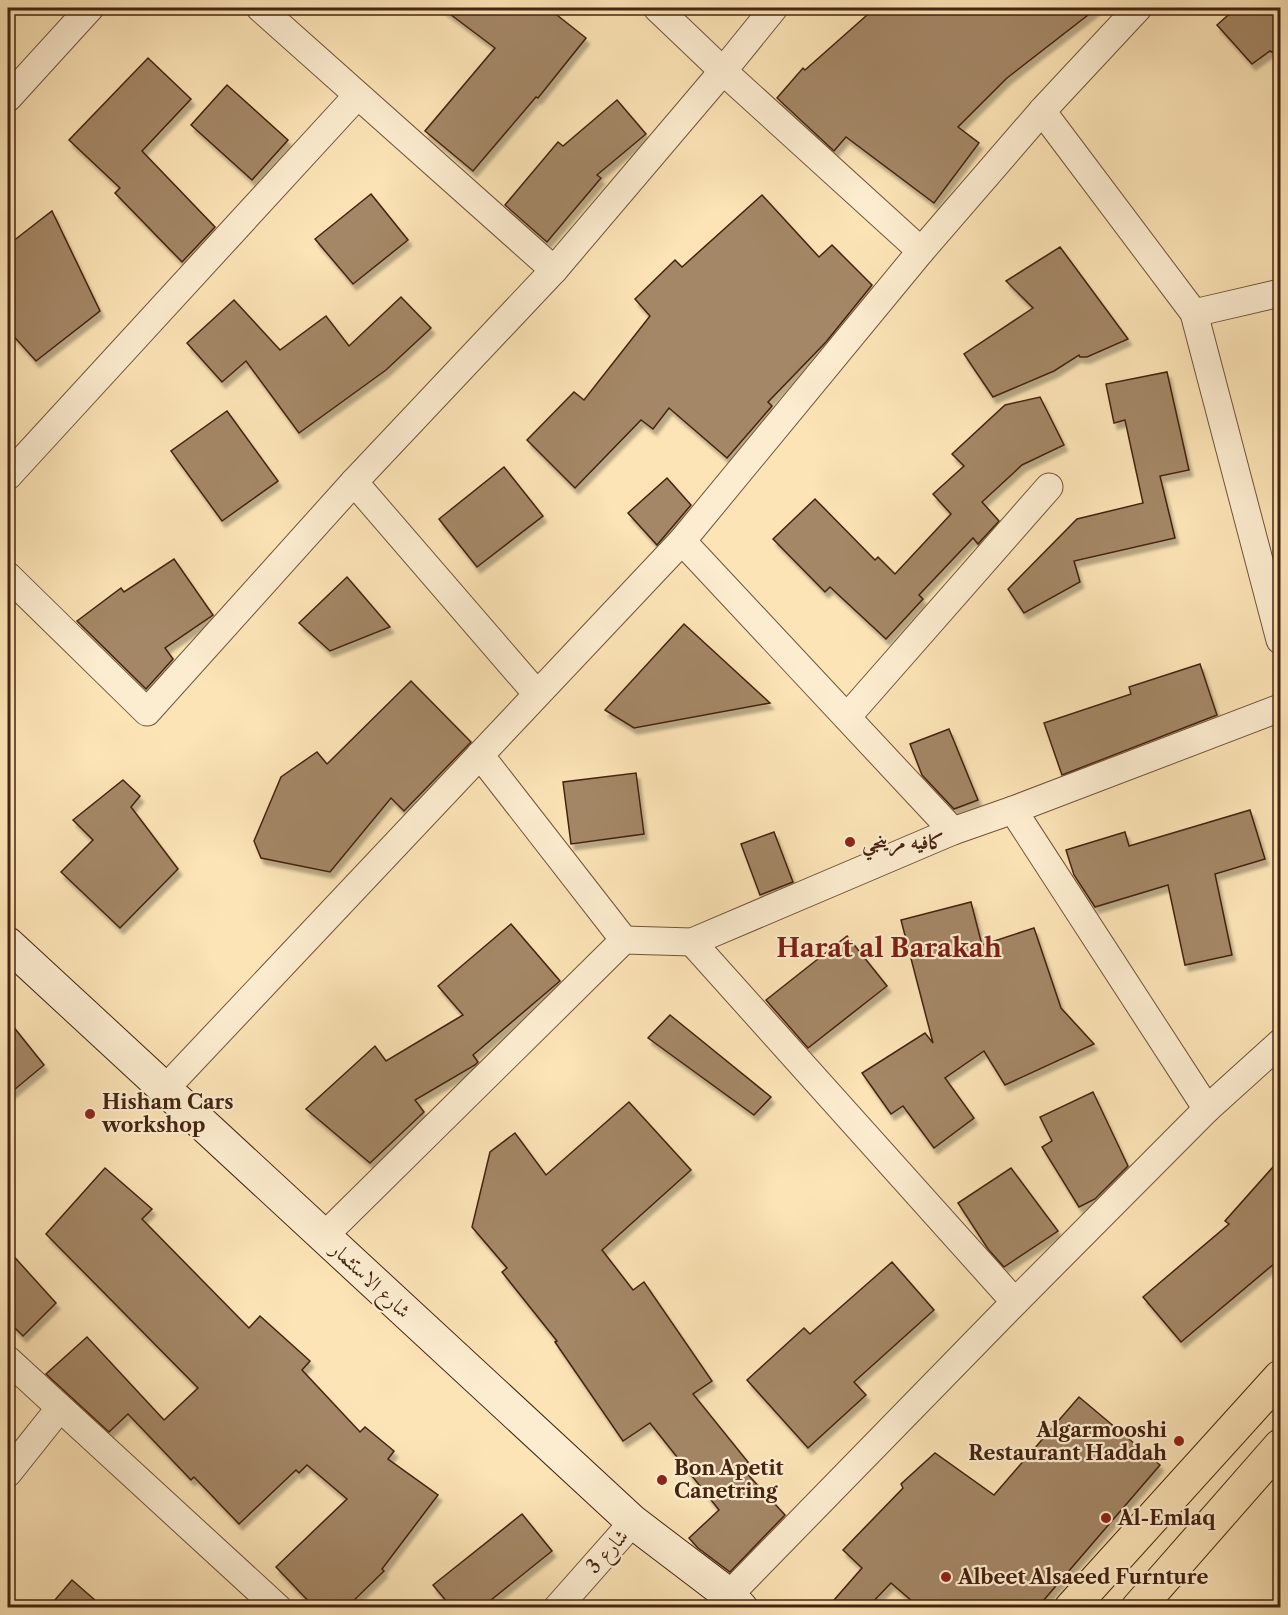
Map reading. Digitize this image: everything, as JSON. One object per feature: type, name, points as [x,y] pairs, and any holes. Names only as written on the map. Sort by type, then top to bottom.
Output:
[{"type":"main road","points":[[1071,1608],[1281,1377]]},
{"type":"main road","points":[[1138,1608],[1281,1446]]},
{"type":"street","points":[[8,98],[90,8]]},
{"type":"street","points":[[260,8],[554,270]]},
{"type":"street","points":[[657,8],[921,251]]},
{"type":"street","points":[[8,576],[147,712],[354,482],[554,270],[774,8]]},
{"type":"street","points":[[165,1089],[682,541],[921,251],[1042,111],[1138,8]]},
{"type":"street","points":[[8,476],[357,96]]},
{"type":"street","points":[[1042,111],[1194,313],[1281,640]]},
{"type":"street","points":[[1194,313],[1281,293]]},
{"type":"street","points":[[354,482],[537,694]]},
{"type":"street","points":[[847,717],[1049,487]]},
{"type":"street","points":[[682,541],[953,831]]},
{"type":"street","points":[[324,1236],[624,940],[692,942],[953,831],[1281,708]]},
{"type":"street","points":[[480,755],[624,940]]},
{"type":"street","points":[[1013,810],[1207,1109]]},
{"type":"street","points":[[692,942],[1015,1302]]},
{"type":"street","name":"شارع الاستثمار","points":[[8,944],[633,1522],[735,1601]]},
{"type":"street","points":[[735,1601],[1015,1302],[1207,1109],[1281,1043]]},
{"type":"street","points":[[8,1360],[278,1608]]},
{"type":"street","points":[[8,1473],[60,1408]]},
{"type":"street","name":"شارع 3","points":[[557,1608],[633,1522]]},
{"type":"building","points":[[442,8],[548,8],[586,38],[538,98],[536,97],[473,171],[425,131],[495,48]]},
{"type":"building","points":[[875,8],[1097,8],[1007,78],[958,127],[979,143],[934,203],[846,137],[834,151],[777,98],[803,68],[805,70]]},
{"type":"building","points":[[1236,8],[1281,8],[1281,57],[1270,51],[1252,64],[1217,25]]},
{"type":"building","points":[[148,58],[191,99],[142,151],[215,227],[182,262],[115,193],[120,188],[69,140]]},
{"type":"building","points":[[227,85],[288,140],[252,180],[191,125]]},
{"type":"building","points":[[617,100],[646,134],[597,175],[601,178],[547,242],[505,205],[558,142],[563,146]]},
{"type":"building","points":[[371,194],[408,240],[353,284],[315,239]]},
{"type":"building","points":[[762,195],[819,257],[832,245],[872,285],[826,342],[768,402],[772,406],[727,458],[669,408],[653,429],[641,420],[575,488],[527,440],[574,392],[584,400],[650,316],[635,299],[675,260],[682,267]]},
{"type":"building","points":[[52,211],[100,311],[36,361],[8,330],[8,281],[14,275],[8,263],[8,245]]},
{"type":"building","points":[[1060,247],[1128,339],[1087,357],[1079,355],[1054,371],[993,397],[964,354],[1033,308],[1006,281]]},
{"type":"building","points":[[401,297],[431,328],[386,370],[299,433],[246,361],[222,382],[187,343],[234,300],[280,350],[326,316],[349,346]]},
{"type":"building","points":[[1167,372],[1189,470],[1160,476],[1175,538],[1074,561],[1080,582],[1024,613],[1008,589],[1077,519],[1143,503],[1125,420],[1114,423],[1106,384]]},
{"type":"building","points":[[1040,397],[1064,445],[1022,465],[982,502],[999,521],[978,544],[973,538],[919,595],[923,599],[886,639],[830,587],[825,592],[773,539],[815,499],[875,560],[878,557],[895,574],[951,514],[933,494],[964,466],[952,454],[1005,405]]},
{"type":"building","points":[[227,411],[278,481],[222,521],[171,451]]},
{"type":"building","points":[[504,467],[543,516],[477,567],[439,519]]},
{"type":"building","points":[[667,478],[691,505],[657,545],[628,513]]},
{"type":"building","points":[[174,559],[213,615],[165,648],[173,659],[146,689],[77,621],[121,588],[124,592]]},
{"type":"building","points":[[347,577],[390,627],[330,651],[299,623]]},
{"type":"building","points":[[684,624],[770,703],[634,728],[605,710]]},
{"type":"building","points":[[1200,664],[1217,715],[1062,775],[1044,723],[1131,694],[1129,687]]},
{"type":"building","points":[[411,681],[471,742],[404,811],[391,798],[330,872],[261,858],[254,841],[281,777],[317,752],[327,764]]},
{"type":"building","points":[[949,729],[978,800],[954,809],[922,775],[910,744]]},
{"type":"building","points":[[636,773],[644,834],[571,844],[563,782]]},
{"type":"building","points":[[123,780],[140,796],[131,807],[178,869],[120,928],[61,872],[93,840],[73,820]]},
{"type":"building","points":[[1250,810],[1265,859],[1215,874],[1232,955],[1185,965],[1168,885],[1095,907],[1074,875],[1066,850],[1125,832],[1129,846]]},
{"type":"building","points":[[774,832],[793,882],[760,895],[741,844]]},
{"type":"building","points":[[971,902],[982,945],[1034,928],[1061,1008],[1094,1044],[1005,1085],[984,1051],[945,1078],[974,1118],[934,1148],[903,1106],[891,1114],[862,1073],[925,1033],[933,1043],[901,920]]},
{"type":"building","points":[[511,924],[560,981],[473,1055],[478,1062],[475,1065],[415,1100],[424,1112],[370,1163],[306,1109],[375,1046],[386,1061],[463,1015],[438,986]]},
{"type":"building","points":[[847,936],[887,986],[808,1048],[766,1000]]},
{"type":"building","points":[[670,1015],[771,1097],[754,1115],[648,1038]]},
{"type":"building","points":[[8,1020],[44,1065],[8,1095]]},
{"type":"building","points":[[1093,1092],[1128,1166],[1095,1199],[1079,1207],[1042,1147],[1052,1141],[1040,1117]]},
{"type":"building","points":[[629,1102],[691,1170],[602,1250],[633,1290],[644,1282],[712,1381],[693,1394],[748,1462],[741,1467],[785,1515],[730,1572],[698,1548],[689,1538],[719,1510],[650,1423],[623,1441],[555,1342],[557,1341],[502,1272],[507,1268],[472,1227],[490,1152],[515,1133],[546,1175]]},
{"type":"building","points":[[1281,1158],[1281,1258],[1181,1342],[1143,1297],[1229,1224],[1225,1221]]},
{"type":"building","points":[[105,1168],[152,1209],[142,1219],[249,1328],[260,1316],[310,1361],[302,1370],[360,1432],[365,1427],[394,1451],[388,1459],[438,1495],[382,1569],[384,1571],[346,1608],[315,1608],[276,1567],[347,1499],[307,1465],[299,1473],[296,1470],[239,1524],[194,1477],[191,1480],[128,1414],[109,1432],[46,1374],[87,1337],[164,1420],[198,1388],[46,1234]]},
{"type":"building","points":[[1011,1168],[1058,1231],[1004,1267],[988,1249],[958,1203]]},
{"type":"building","points":[[8,1250],[56,1303],[23,1336],[8,1321]]},
{"type":"building","points":[[892,1262],[934,1310],[854,1382],[866,1395],[808,1448],[747,1380],[804,1328],[810,1334]]},
{"type":"building","points":[[1079,1397],[1160,1465],[1037,1608],[920,1608],[891,1583],[867,1608],[827,1608],[862,1568],[843,1550],[903,1488],[901,1484],[935,1453],[994,1495]]},
{"type":"building","points":[[522,1514],[552,1551],[481,1608],[452,1608],[433,1585]]},
{"type":"building","points":[[72,1580],[104,1608],[48,1608]]},
{"type":"place","name":"كافيه مرينجي","points":[[850,842]]},
{"type":"place","name":"Hisham Cars workshop","points":[[90,1114]]},
{"type":"place","name":"Algarmooshi Restaurant Haddah","points":[[1179,1441]]},
{"type":"place","name":"Bon Apetit Canetring","points":[[662,1480]]},
{"type":"place","name":"Al-Emlaq","points":[[1106,1518]]},
{"type":"place","name":"Albeet Alsaeed Furnture","points":[[946,1577]]},
{"type":"district","name":"Harat al Barakah","points":[[889,948]]}]
